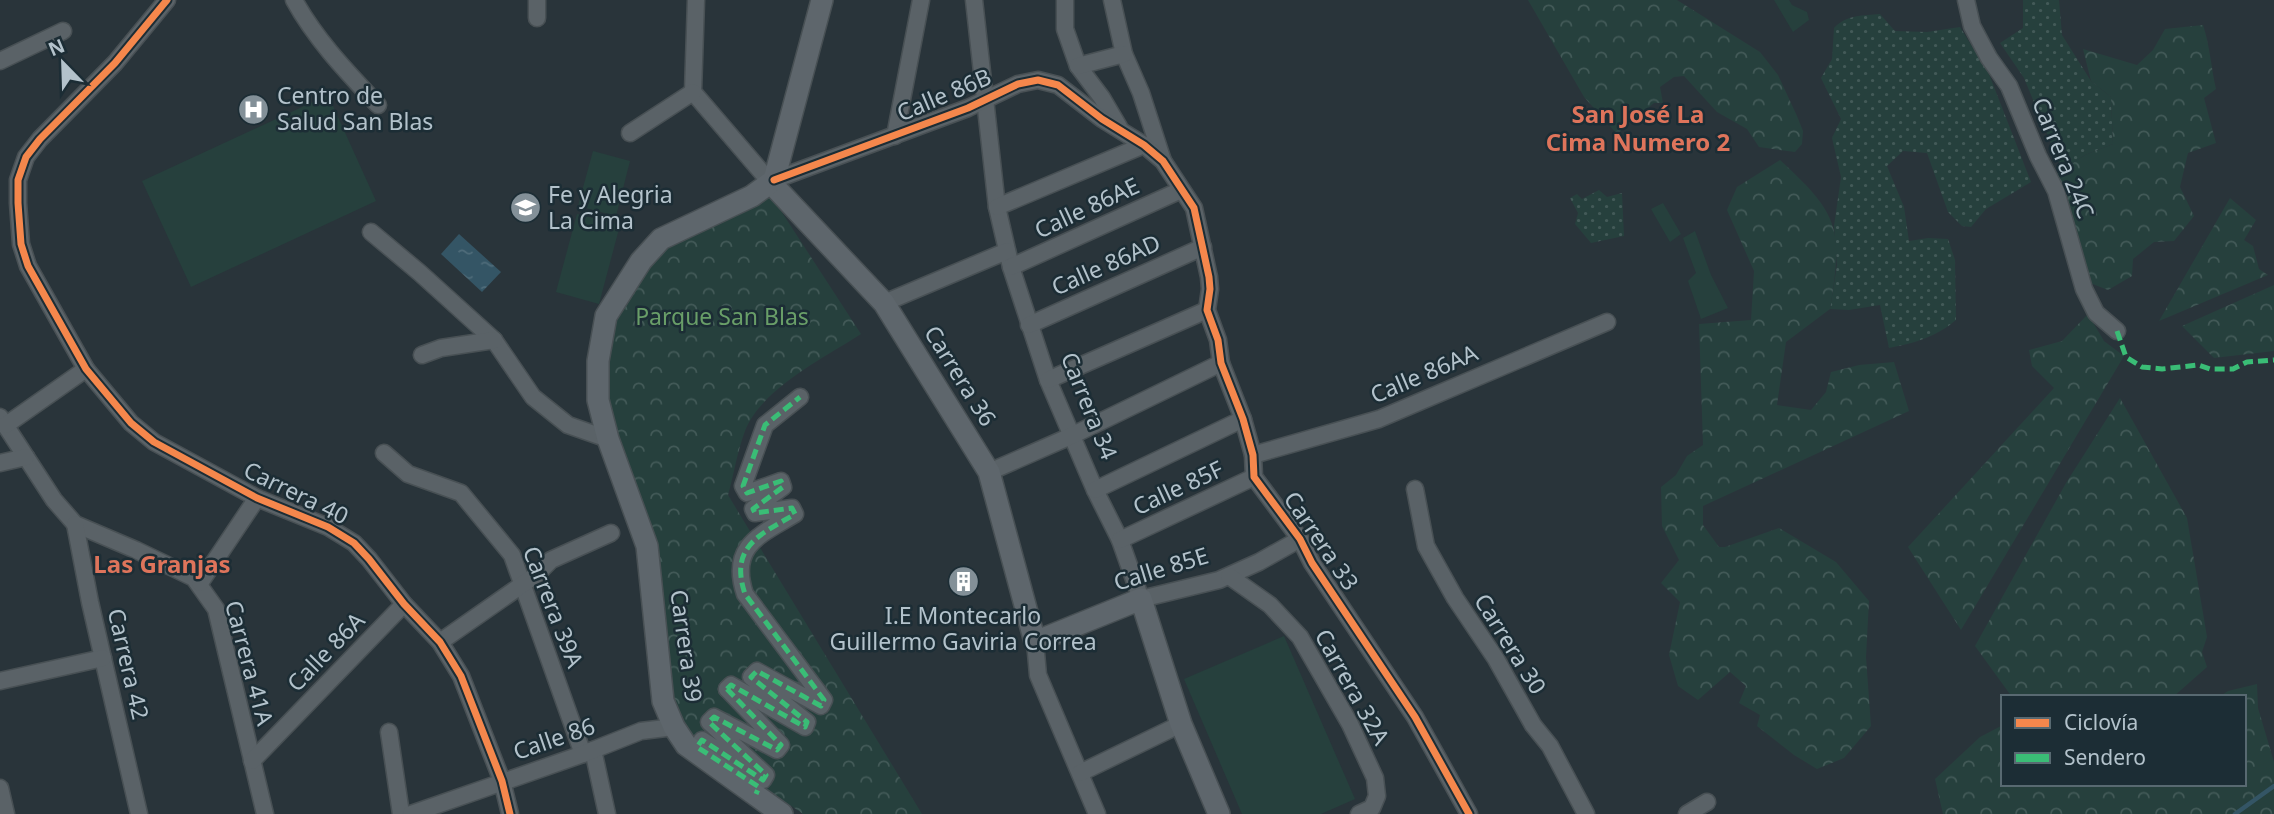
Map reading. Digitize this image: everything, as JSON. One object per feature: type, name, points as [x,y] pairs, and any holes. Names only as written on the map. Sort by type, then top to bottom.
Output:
[{"type":"main road","points":[[773,182],[822,0]]},
{"type":"main road","name":"Carrera 36","points":[[773,182],[884,303],[989,472],[1035,642]]},
{"type":"main road","name":"Calle 86B","points":[[606,316],[641,261],[661,239],[752,196],[773,182]]},
{"type":"main road","name":"Carrera 39","points":[[606,316],[598,361],[598,400],[608,439],[647,547],[663,701],[674,727],[686,744],[782,814]]},
{"type":"main road","name":"Calle 85E","points":[[1035,642],[1142,599]]},
{"type":"main road","name":"Carrera 34","points":[[1142,599],[1181,724],[1219,814]]},
{"type":"street","name":"Carrera 40","points":[[167,0],[115,63],[40,139],[26,157],[18,180],[21,243],[28,266],[86,369],[131,423],[154,442],[257,498],[328,527],[354,543],[369,559],[404,604],[440,642],[461,676],[502,781],[510,814]]},
{"type":"street","points":[[294,0],[332,55],[378,105]]},
{"type":"street","points":[[537,0],[537,18]]},
{"type":"street","points":[[696,0],[693,92],[773,182]]},
{"type":"street","points":[[895,136],[921,0]]},
{"type":"street","name":"Carrera 34","points":[[974,0],[997,207],[1011,267],[1048,380],[1095,490],[1121,540],[1142,599]]},
{"type":"street","name":"Carrera 33","points":[[1065,0],[1066,29],[1078,66],[1102,98],[1120,129],[1163,161],[1194,208],[1210,289],[1207,310],[1218,340],[1220,363],[1244,419],[1253,455],[1254,477],[1300,539],[1312,562],[1415,717],[1469,814]]},
{"type":"street","points":[[1112,0],[1124,54],[1141,93],[1163,161]]},
{"type":"street","name":"Carrera 24C","points":[[1966,0],[1972,26],[1989,58],[2009,86],[2038,156],[2056,191],[2084,289],[2096,313],[2117,331]]},
{"type":"street","points":[[0,61],[63,31]]},
{"type":"street","points":[[1078,66],[1124,54]]},
{"type":"street","name":"Calle 86B","points":[[773,182],[986,100],[1018,84],[1038,80],[1058,85],[1120,129]]},
{"type":"street","points":[[630,133],[693,92]]},
{"type":"street","points":[[997,207],[1144,145]]},
{"type":"street","name":"Calle 86AE","points":[[1011,267],[1181,190]]},
{"type":"street","points":[[371,232],[494,340],[533,397],[568,425],[608,439]]},
{"type":"street","name":"Calle 86AD","points":[[1029,324],[1202,247]]},
{"type":"street","points":[[884,303],[1007,251]]},
{"type":"street","points":[[1048,380],[1207,310]]},
{"type":"street","name":"Calle 86AA","points":[[1253,455],[1379,419],[1607,322]]},
{"type":"street","points":[[422,355],[441,348],[494,340]]},
{"type":"street","points":[[989,472],[1071,436],[1220,363]]},
{"type":"street","points":[[3,421],[86,369]]},
{"type":"street","points":[[756,794],[759,787],[697,747],[702,740],[763,780],[766,775],[709,722],[714,717],[777,750],[781,745],[727,689],[730,685],[804,727],[807,722],[751,677],[757,671],[821,706],[824,700],[745,594],[739,578],[743,555],[755,538],[795,514],[792,508],[755,513],[753,509],[783,487],[781,481],[747,493],[743,486],[765,425],[800,397]]},
{"type":"street","points":[[1095,490],[1244,419]]},
{"type":"street","name":"Carrera 41A","points":[[3,421],[54,500],[75,524],[136,550],[200,583],[216,609],[265,814]]},
{"type":"street","name":"Carrera 39A","points":[[384,453],[408,474],[461,493],[512,555],[588,752],[607,814]]},
{"type":"street","points":[[0,463],[26,457]]},
{"type":"street","name":"Calle 85F","points":[[1121,540],[1254,477]]},
{"type":"street","name":"Carrera 30","points":[[1415,489],[1426,546],[1533,724],[1550,746],[1586,814]]},
{"type":"street","points":[[200,583],[257,498]]},
{"type":"street","name":"Carrera 42","points":[[75,524],[139,814]]},
{"type":"street","points":[[440,642],[536,575],[551,561],[611,533]]},
{"type":"street","name":"Calle 85E","points":[[1142,599],[1228,576],[1300,539]]},
{"type":"street","name":"Carrera 32A","points":[[1228,576],[1270,605],[1300,637],[1350,724],[1375,778],[1377,796],[1366,811]]},
{"type":"street","name":"Calle 86A","points":[[252,761],[404,604]]},
{"type":"street","name":"Carrera 36","points":[[1035,642],[1038,675],[1097,814]]},
{"type":"street","points":[[0,681],[103,658]]},
{"type":"street","points":[[1080,773],[1181,724]]},
{"type":"street","name":"Calle 86","points":[[411,814],[641,731],[674,727]]},
{"type":"street","points":[[389,732],[401,814]]},
{"type":"street","points":[[0,788],[6,814]]},
{"type":"street","points":[[1687,814],[1707,802]]},
{"type":"green space","points":[[1528,0],[1677,0],[1760,52],[1778,75],[1797,116],[1803,131],[1802,144],[1795,152],[1759,147],[1747,129],[1717,112],[1684,76],[1674,77],[1660,87],[1663,103],[1654,103],[1617,134],[1584,97]]},
{"type":"green space","points":[[1774,0],[1789,0],[1792,5],[1807,12],[1809,20],[1793,32]]},
{"type":"green space","points":[[2023,0],[2059,0],[2062,35],[2091,81],[2111,97],[2113,144],[2085,155],[2062,170],[2024,78],[2000,43],[2023,28]]},
{"type":"green space","points":[[1880,14],[1895,31],[1927,32],[1960,27],[1989,74],[2031,182],[1986,209],[1971,227],[1962,226],[1948,212],[1927,153],[1903,151],[1887,166],[1904,207],[1909,241],[1948,239],[1955,260],[1956,320],[1925,338],[1889,348],[1880,305],[1849,310],[1830,309],[1837,265],[1834,226],[1841,177],[1832,138],[1841,119],[1821,78],[1832,59],[1834,28],[1850,18]]},
{"type":"green space","points":[[2203,25],[2216,89],[2204,98],[2216,143],[2188,153],[2180,187],[2194,216],[2174,241],[2154,242],[2133,259],[2132,276],[2108,290],[2090,283],[2055,175],[2085,155],[2113,144],[2111,97],[2091,81],[2083,49],[2137,65],[2153,50],[2165,29]]},
{"type":"green space","points":[[328,95],[376,201],[191,287],[142,181]]},
{"type":"green space","points":[[593,151],[630,161],[616,216],[578,206]]},
{"type":"green space","points":[[1780,160],[1826,210],[1836,241],[1836,260],[1830,309],[1786,342],[1777,405],[1811,410],[1826,392],[1831,372],[1859,365],[1894,362],[1909,411],[1703,506],[1703,525],[1719,547],[1779,528],[1836,562],[1869,601],[1866,657],[1871,726],[1844,758],[1817,769],[1757,726],[1760,715],[1739,703],[1746,686],[1730,672],[1698,700],[1678,686],[1669,655],[1680,602],[1661,583],[1679,560],[1662,526],[1661,487],[1676,475],[1687,456],[1703,445],[1699,324],[1751,320],[1754,271],[1727,210],[1737,187]]},
{"type":"green space","points":[[1599,190],[1607,197],[1622,193],[1624,236],[1591,243],[1575,224],[1578,213],[1570,198],[1577,194],[1582,199]]},
{"type":"green space","name":"Parque San Blas","points":[[768,191],[861,334],[779,388],[753,416],[745,431],[728,495],[922,814],[803,814],[691,737],[670,699],[656,543],[603,400],[611,318],[664,243]]},
{"type":"green space","points":[[2230,198],[2256,220],[2244,240],[2253,246],[2259,269],[2268,275],[2159,321]]},
{"type":"green space","points":[[1663,203],[1681,234],[1670,242],[1651,209]]},
{"type":"green space","points":[[577,214],[620,225],[599,304],[556,292]]},
{"type":"green space","points":[[1695,231],[1711,275],[1728,308],[1701,319],[1688,281],[1696,273],[1683,238]]},
{"type":"green space","points":[[2274,285],[2274,351],[2214,358],[2182,326]]},
{"type":"green space","points":[[2088,314],[2104,341],[2124,356],[1961,630],[1908,547],[2054,388],[2032,366],[2029,350],[2062,341]]},
{"type":"green space","points":[[2120,398],[2187,518],[2207,637],[2202,652],[2207,667],[2175,695],[2011,695],[1975,646],[2066,483]]},
{"type":"green space","points":[[1284,636],[1355,799],[1321,814],[1242,814],[1184,679]]},
{"type":"green space","points":[[2257,684],[2258,708],[2274,762],[2274,814],[1943,814],[1935,779],[1980,737],[2001,726],[2001,786],[2246,786],[2246,695],[2222,695]]},
{"type":"water","points":[[459,234],[501,272],[482,292],[441,254]]},
{"type":"waterway","points":[[2235,814],[2274,786]]},
{"type":"marked path","points":[[2117,331],[2126,357],[2142,367],[2162,369],[2198,365],[2210,369],[2233,369],[2247,362],[2274,360]]},
{"type":"marked path","points":[[727,689],[731,685],[805,727],[807,722],[751,677],[757,671],[821,706],[824,700],[745,594],[741,578],[741,564],[751,544],[795,514],[792,508],[755,513],[753,509],[783,487],[781,481],[747,493],[743,486],[765,425],[800,397]]},
{"type":"marked path","points":[[727,689],[781,745],[777,750],[714,717],[709,722],[766,775],[763,780],[702,740],[697,747],[759,787],[756,794]]},
{"type":"cycle path","points":[[167,0],[115,63],[40,139],[26,157],[18,180],[18,203],[21,244],[28,266],[86,369],[131,423],[154,442],[257,498],[328,527],[354,543],[369,559],[404,604],[440,642],[461,676],[502,781],[510,814]]},
{"type":"cycle path","points":[[774,180],[968,108],[1018,84],[1038,80],[1058,85],[1163,161],[1194,208],[1209,277],[1207,310],[1218,340],[1221,363],[1243,419],[1253,455],[1254,477],[1300,539],[1312,563],[1415,717],[1469,814]]},
{"type":"place","name":"Centro de Salud San Blas","points":[[254,109]]},
{"type":"place","name":"Fe y Alegria La Cima","points":[[525,208]]},
{"type":"place","name":"I.E Montecarlo Guillermo Gaviria Correa","points":[[963,582]]},
{"type":"district","name":"San José La Cima Numero 2","points":[[1638,129]]},
{"type":"district","name":"Las Granjas","points":[[162,565]]}]
